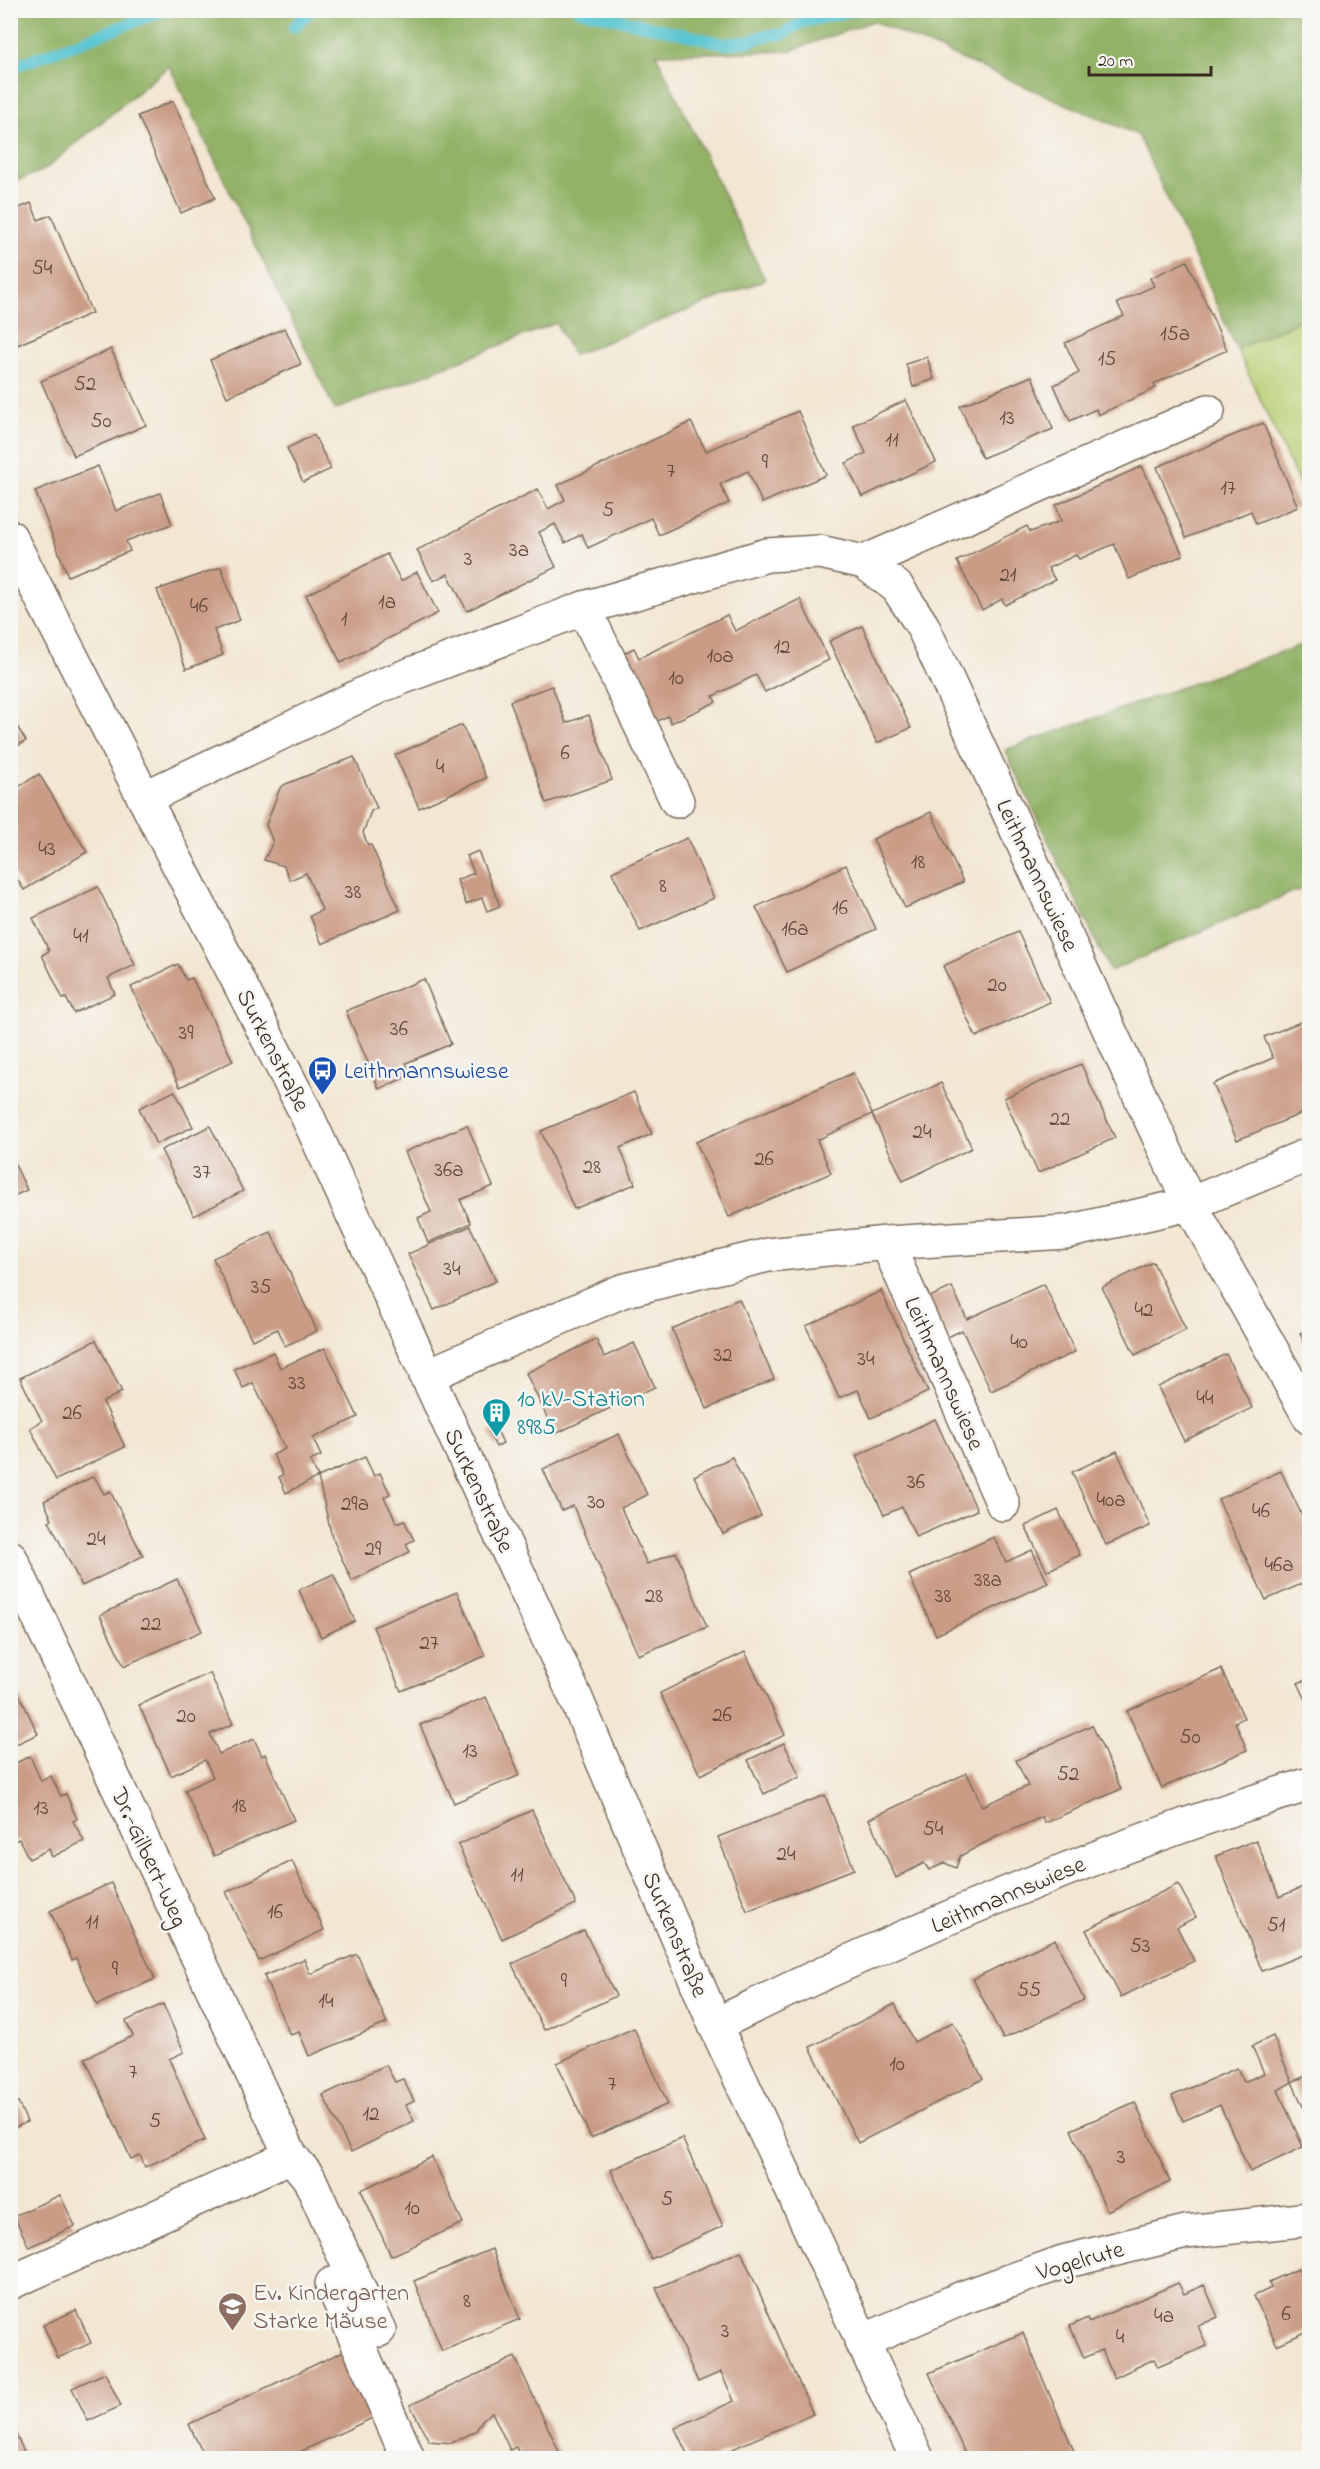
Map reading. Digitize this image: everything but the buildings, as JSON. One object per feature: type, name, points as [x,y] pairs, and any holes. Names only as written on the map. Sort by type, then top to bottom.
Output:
[{"type":"street","points":[[864,562],[1208,411]]},
{"type":"street","name":"Surkenstraße","points":[[10,537],[304,1109],[574,1694],[715,2025],[917,2458]]},
{"type":"street","name":"Leithmannswiese","points":[[144,798],[380,686],[584,608],[767,555],[820,552],[864,562],[897,587],[922,624],[1190,1204],[1310,1418]]},
{"type":"street","points":[[584,608],[677,801]]},
{"type":"street","points":[[426,1376],[622,1291],[768,1255],[887,1243],[1066,1232],[1190,1204],[1310,1154]]},
{"type":"street","name":"Leithmannswiese","points":[[887,1243],[1003,1504]]},
{"type":"street","name":"Dr.-Gilbert-Weg","points":[[10,1557],[291,2156],[309,2178],[368,2309],[380,2330]]},
{"type":"street","name":"Leithmannswiese","points":[[715,2025],[894,1942],[1045,1877],[1147,1837],[1310,1785]]},
{"type":"street","points":[[10,2283],[291,2156]]},
{"type":"street","points":[[292,2193],[408,2458]]},
{"type":"street","name":"Vogelrute","points":[[861,2342],[962,2298],[1063,2262],[1186,2232],[1310,2219]]},
{"type":"green space","points":[[11,10],[1309,11],[1309,316],[1237,349],[1138,135],[873,21],[790,51],[656,54],[765,280],[573,355],[556,323],[335,410],[169,66],[44,170],[11,183]]},
{"type":"green space","points":[[1309,316],[1309,505],[1237,349]]},
{"type":"green space","points":[[1309,642],[1309,889],[1295,891],[1110,971],[1005,750]]},
{"type":"waterway","points":[[10,68],[166,10]]},
{"type":"waterway","points":[[294,27],[311,10]]},
{"type":"waterway","points":[[579,10],[726,44],[783,34],[801,23],[855,10]]},
{"type":"place","name":"Leithmannswiese","points":[[323,1096]]},
{"type":"place","name":"10 kV-Station 8985","points":[[496,1438]]},
{"type":"place","name":"Ev. Kindergarten Starke Mäuse","points":[[232,2332]]}]
